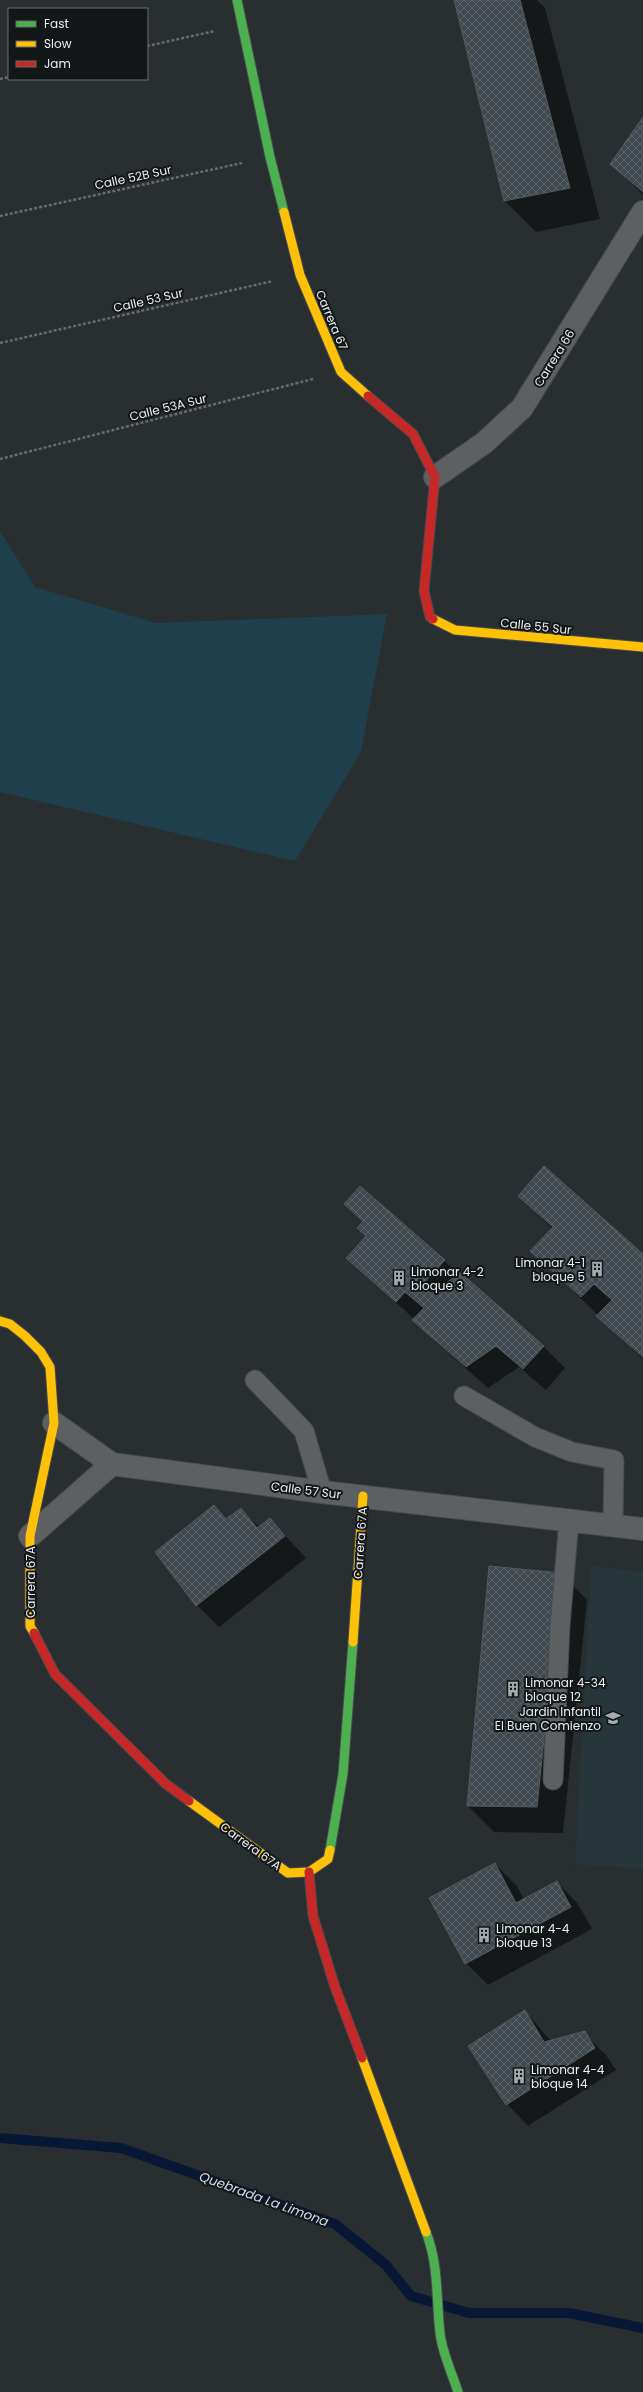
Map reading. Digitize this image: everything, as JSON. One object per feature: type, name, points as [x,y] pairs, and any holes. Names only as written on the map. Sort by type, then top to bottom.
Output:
[{"type":"street","name":"Carrera 67","points":[[238,0],[270,156],[300,275],[341,372],[413,434],[435,477]]},
{"type":"street","name":"Carrera 66","points":[[435,477],[484,443],[522,408],[643,212]]},
{"type":"street","name":"Calle 55 Sur","points":[[435,477],[424,591],[430,617],[456,630],[643,647]]},
{"type":"street","name":"Carrera 67A","points":[[0,1321],[10,1324],[25,1336],[42,1352],[50,1367],[54,1423],[30,1536],[30,1626],[56,1674],[166,1784],[288,1873],[309,1872],[328,1859],[343,1774],[363,1496]]},
{"type":"street","name":"Calle 57 Sur","points":[[54,1423],[112,1464],[322,1492],[613,1524],[643,1529]]},
{"type":"street","name":"Carrera 67A","points":[[30,1536],[112,1464]]},
{"type":"street","points":[[309,1872],[313,1916],[335,1987],[433,2250],[438,2284],[440,2334],[458,2392]]},
{"type":"lane","points":[[255,1380],[304,1431],[322,1492]]},
{"type":"lane","points":[[464,1396],[535,1437],[572,1452],[614,1460],[613,1524]]},
{"type":"lane","points":[[553,1780],[560,1625],[568,1520]]},
{"type":"path","points":[[148,46],[244,25]]},
{"type":"path","name":"Calle 52B Sur","points":[[0,216],[270,156]]},
{"type":"path","name":"Calle 53 Sur","points":[[0,342],[300,275]]},
{"type":"path","name":"Calle 53A Sur","points":[[0,459],[341,372]]},
{"type":"shaded area","points":[[0,531],[35,587],[156,623],[387,614],[361,752],[295,861],[0,792]]},
{"type":"shaded area","name":"Jardin Infantil El Buen Comienzo","points":[[591,1566],[643,1572],[643,1869],[575,1864]]},
{"type":"building","points":[[454,0],[520,0],[570,188],[504,201]]},
{"type":"building","points":[[643,117],[643,192],[610,164]]},
{"type":"building","name":"Limonar 4-1 bloque 5","points":[[544,1166],[643,1254],[643,1357],[596,1316],[612,1300],[594,1284],[581,1297],[530,1251],[553,1227],[518,1196]]},
{"type":"building","name":"Limonar 4-2 bloque 3","points":[[360,1186],[445,1260],[424,1283],[430,1293],[461,1273],[544,1346],[523,1369],[496,1346],[466,1367],[412,1320],[424,1308],[405,1292],[396,1302],[346,1258],[366,1236],[357,1228],[363,1221],[344,1204]]},
{"type":"building","points":[[214,1505],[226,1519],[241,1508],[257,1528],[270,1518],[285,1536],[196,1606],[155,1552]]},
{"type":"building","name":"Limonar 4-34 bloque 12","points":[[489,1566],[561,1573],[537,1807],[467,1806]]},
{"type":"building","name":"Limonar 4-4 bloque 13","points":[[495,1863],[516,1903],[557,1881],[571,1907],[465,1964],[429,1898]]},
{"type":"building","name":"Limonar 4-4 bloque 14","points":[[525,2010],[544,2042],[585,2031],[595,2048],[506,2105],[468,2046]]},
{"type":"waterway","name":"Quebrada La Limona","points":[[0,2138],[121,2148],[335,2224],[386,2265],[411,2296],[469,2313],[569,2313],[643,2328]]},
{"type":"traffic: fast","points":[[237,0],[270,157],[284,212]]},
{"type":"traffic: fast","points":[[330,1850],[343,1774],[353,1642]]},
{"type":"traffic: fast","points":[[426,2232],[435,2269],[441,2340],[458,2392]]},
{"type":"traffic: slow","points":[[284,212],[300,275],[341,372],[368,396]]},
{"type":"traffic: slow","points":[[433,619],[455,630],[643,647]]},
{"type":"traffic: slow","points":[[0,1321],[10,1324],[25,1336],[41,1352],[50,1367],[54,1423],[30,1536],[30,1626],[34,1633]]},
{"type":"traffic: slow","points":[[353,1642],[363,1496]]},
{"type":"traffic: slow","points":[[189,1801],[288,1873],[309,1872],[328,1859],[330,1850]]},
{"type":"traffic: slow","points":[[362,2058],[426,2232]]},
{"type":"traffic: jam","points":[[368,396],[413,434],[435,477],[424,591],[430,617],[433,619]]},
{"type":"traffic: jam","points":[[34,1633],[55,1674],[166,1784],[189,1801]]},
{"type":"traffic: jam","points":[[309,1872],[313,1916],[335,1987],[362,2058]]},
{"type":"place","name":"Limonar 4-1 bloque 5","points":[[597,1269]]},
{"type":"place","name":"Limonar 4-2 bloque 3","points":[[399,1278]]},
{"type":"place","name":"Limonar 4-34 bloque 12","points":[[513,1689]]},
{"type":"place","name":"Jardin Infantil El Buen Comienzo","points":[[613,1718]]},
{"type":"place","name":"Limonar 4-4 bloque 13","points":[[484,1935]]},
{"type":"place","name":"Limonar 4-4 bloque 14","points":[[519,2076]]}]
